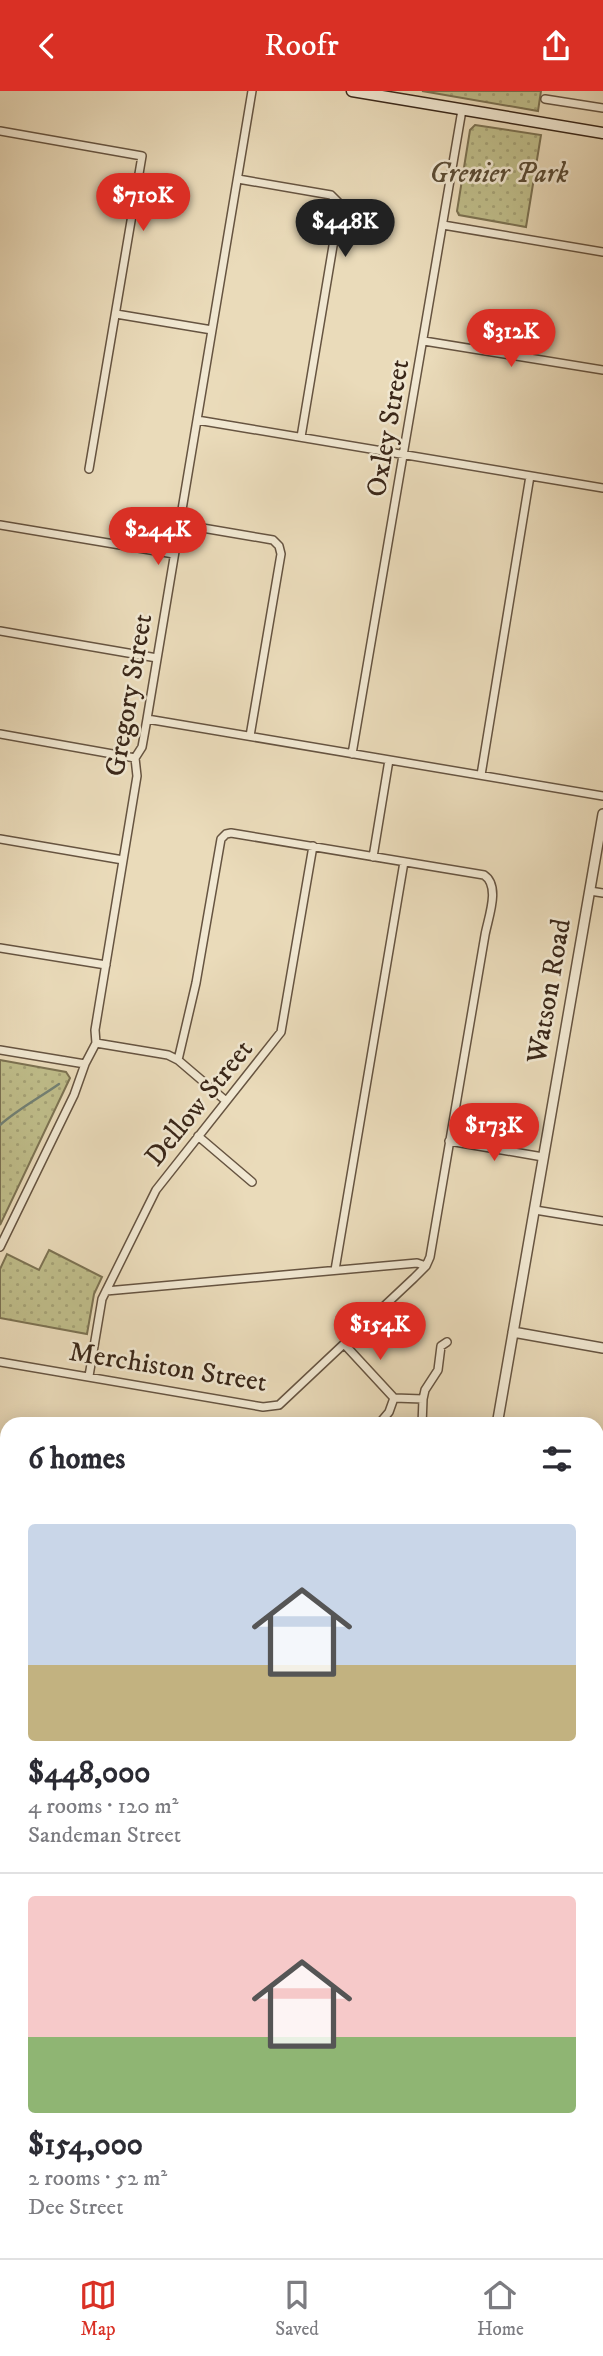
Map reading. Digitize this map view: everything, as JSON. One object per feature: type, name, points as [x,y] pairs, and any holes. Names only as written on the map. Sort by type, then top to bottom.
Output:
[{"type":"main road","points":[[352,91],[603,134]]},
{"type":"street","name":"Gregory Street","points":[[0,1247],[74,1095],[96,1043],[95,1030],[137,776],[135,758],[142,747],[147,719],[252,91]]},
{"type":"street","points":[[545,99],[603,108]]},
{"type":"street","name":"Oxley Street","points":[[352,754],[462,110]]},
{"type":"street","points":[[0,131],[142,156],[89,469]]},
{"type":"street","points":[[237,179],[331,195],[340,204],[301,437]]},
{"type":"street","points":[[443,225],[603,252]]},
{"type":"street","points":[[116,314],[212,330]]},
{"type":"street","points":[[424,341],[603,370]]},
{"type":"street","points":[[197,420],[603,488]]},
{"type":"street","points":[[481,775],[530,476]]},
{"type":"street","points":[[179,524],[273,540],[279,546],[281,554],[250,736]]},
{"type":"street","points":[[0,525],[174,554]]},
{"type":"street","points":[[0,631],[156,658]]},
{"type":"street","points":[[147,719],[603,796]]},
{"type":"street","points":[[0,734],[135,758]]},
{"type":"street","points":[[373,856],[389,760]]},
{"type":"street","name":"Watson Road","points":[[498,1417],[603,814]]},
{"type":"street","points":[[106,1291],[417,1263],[426,1266],[430,1257],[493,888],[490,879],[484,875],[373,856],[226,834],[221,839],[196,983],[178,1060]]},
{"type":"street","points":[[0,839],[123,860]]},
{"type":"street","name":"Dellow Street","points":[[89,1376],[102,1299],[156,1191],[281,1032],[313,846]]},
{"type":"street","points":[[335,1270],[404,862]]},
{"type":"street","points":[[590,891],[603,893]]},
{"type":"street","points":[[0,947],[106,965]]},
{"type":"street","points":[[96,1043],[168,1055],[178,1060],[226,1101]]},
{"type":"street","points":[[0,1050],[85,1064]]},
{"type":"street","points":[[198,1136],[252,1182]]},
{"type":"street","points":[[449,1141],[543,1157]]},
{"type":"street","points":[[535,1210],[603,1221]]},
{"type":"street","name":"Merchiston Street","points":[[0,1362],[263,1407],[279,1405],[345,1346],[426,1266]]},
{"type":"street","points":[[513,1332],[603,1348]]},
{"type":"street","points":[[422,1417],[425,1389],[438,1370],[441,1346],[447,1342]]},
{"type":"street","points":[[345,1346],[394,1398],[423,1399]]},
{"type":"street","points":[[385,1417],[394,1398]]},
{"type":"green space","points":[[422,91],[541,91],[538,111]]},
{"type":"green space","name":"Grenier Park","points":[[475,125],[541,135],[526,227],[459,215],[457,211],[470,130]]},
{"type":"green space","points":[[0,1060],[66,1072],[70,1078],[0,1225]]},
{"type":"green space","points":[[49,1250],[102,1277],[94,1294],[87,1334],[0,1318],[0,1269],[7,1254],[39,1270]]},
{"type":"waterway","points":[[0,1125],[59,1084]]}]
